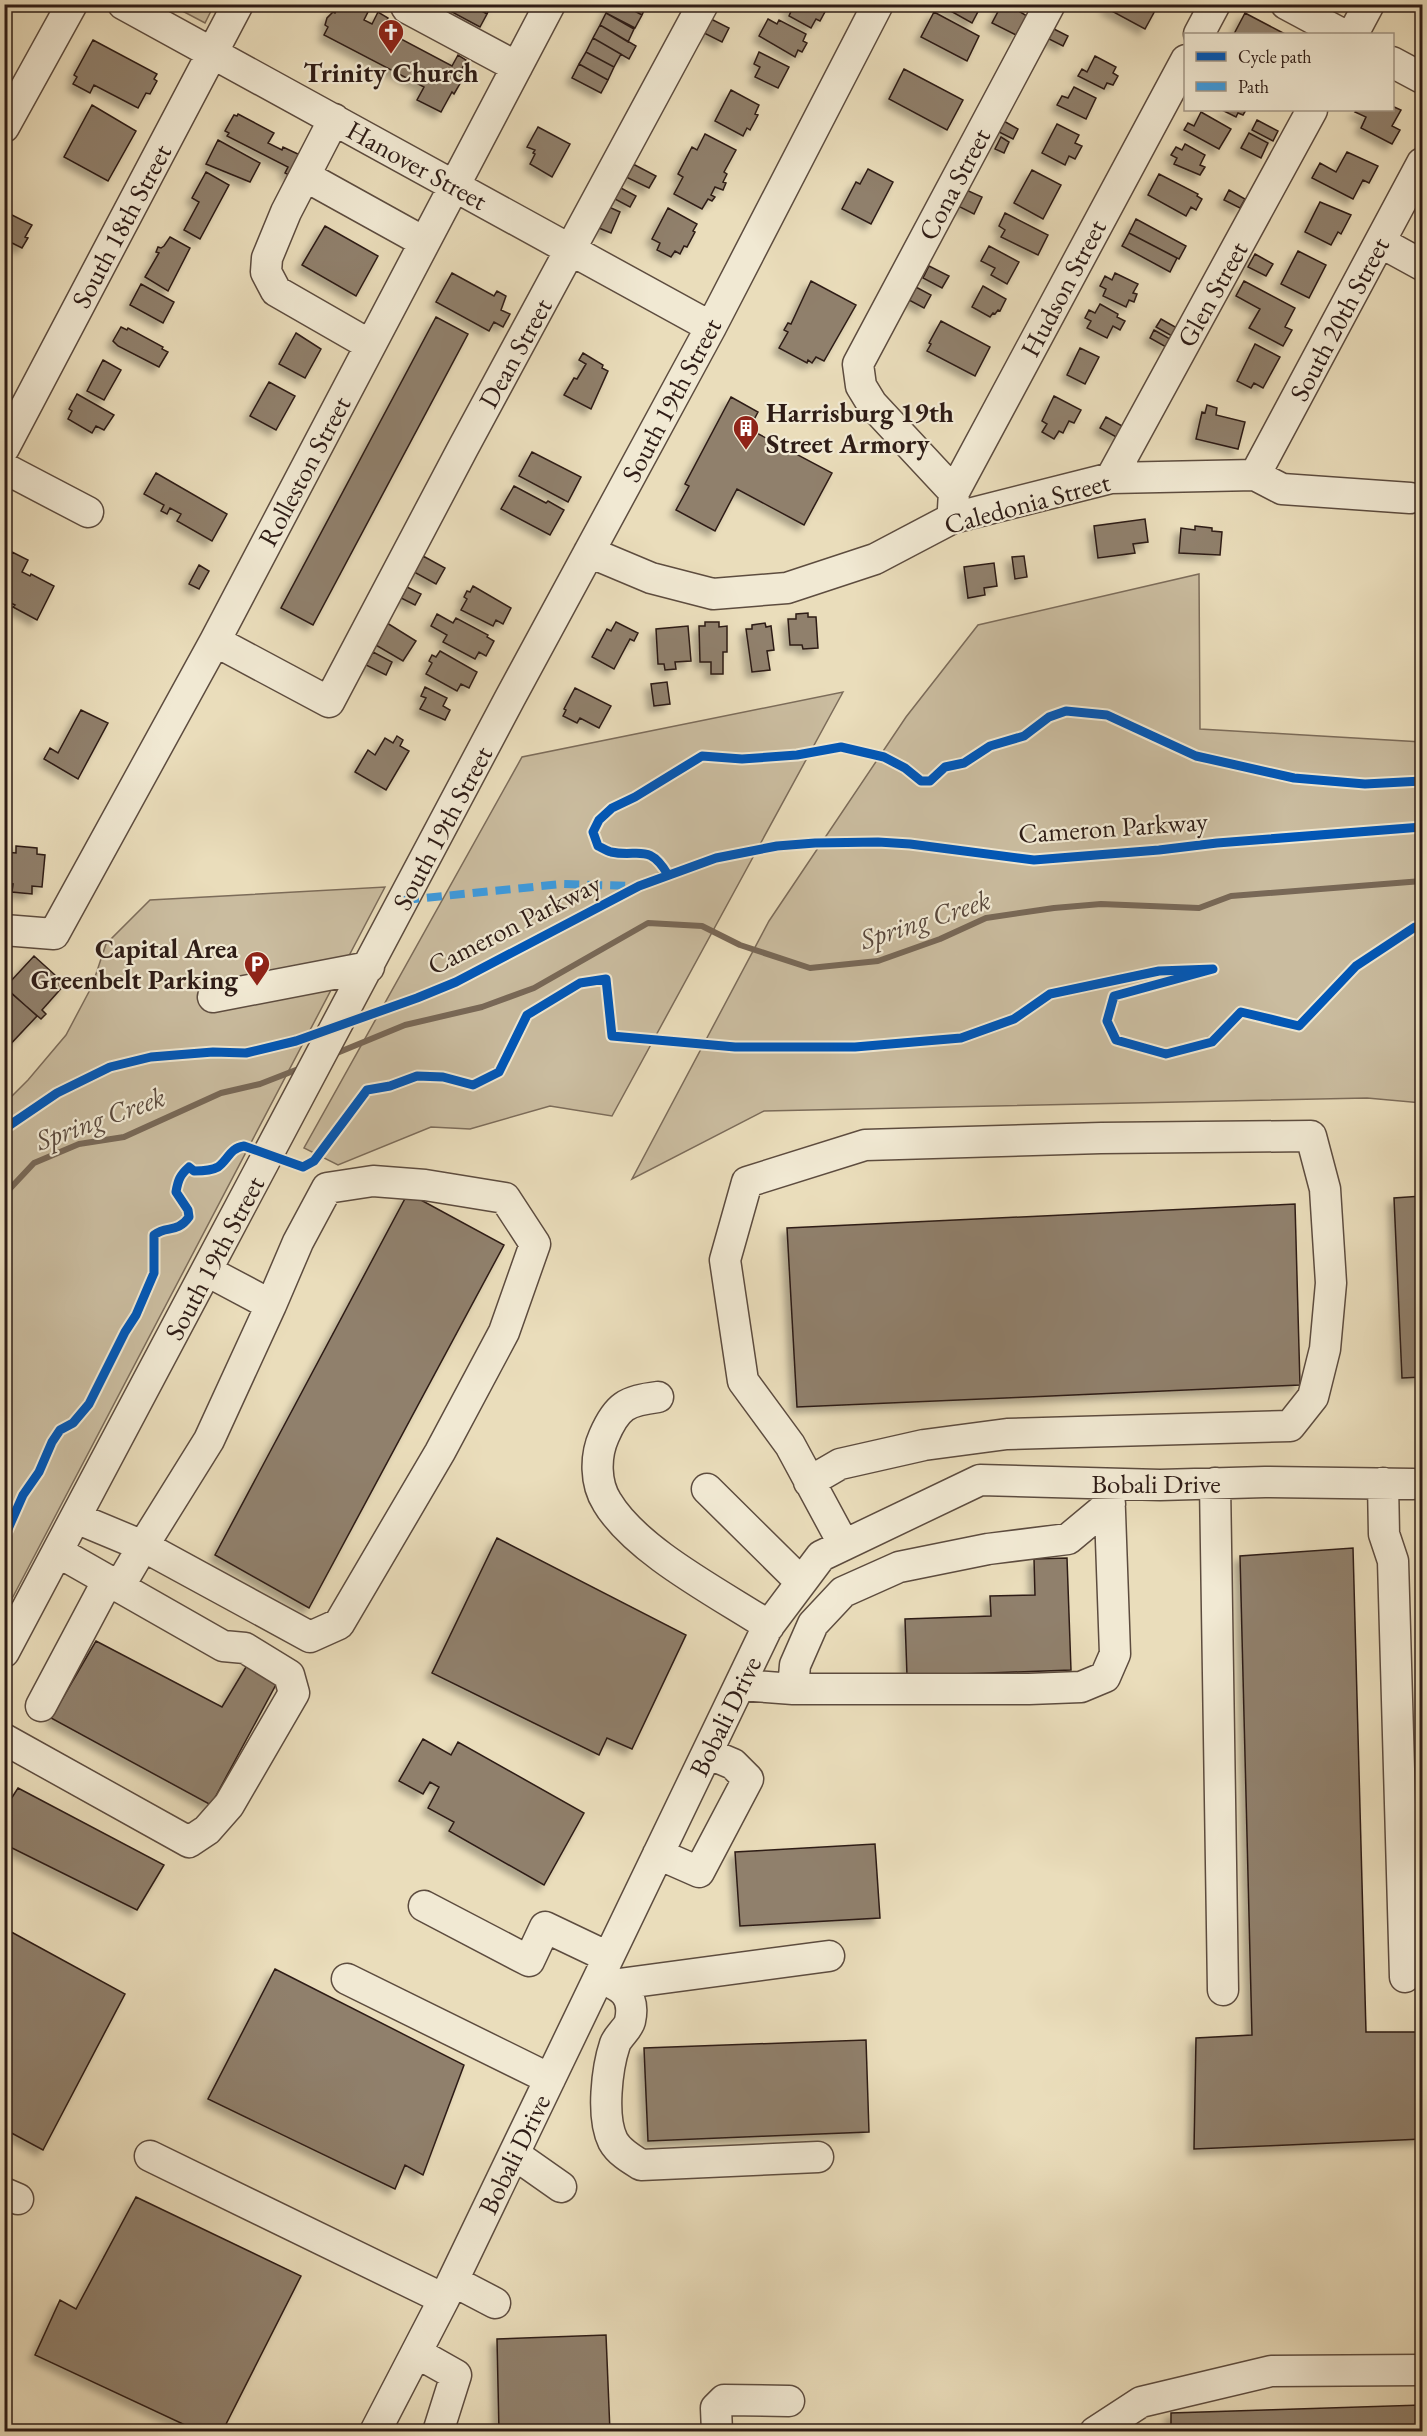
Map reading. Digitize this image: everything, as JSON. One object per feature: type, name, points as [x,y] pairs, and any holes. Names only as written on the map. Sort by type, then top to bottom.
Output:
[{"type":"street","points":[[4,127],[72,4]]},
{"type":"street","name":"Hanover Street","points":[[123,4],[711,327]]},
{"type":"street","name":"South 18th Street","points":[[4,447],[237,4]]},
{"type":"street","points":[[405,4],[426,19],[518,67]]},
{"type":"street","name":"Rolleston Street","points":[[4,930],[54,934],[215,641],[550,4]]},
{"type":"street","name":"Dean Street","points":[[215,641],[329,702],[463,448],[703,4]]},
{"type":"street","name":"South 19th Street","points":[[4,1652],[711,327],[878,4]]},
{"type":"street","name":"Cona Street","points":[[953,505],[872,404],[861,386],[858,364],[1050,4]]},
{"type":"street","points":[[1200,33],[1215,4]]},
{"type":"street","points":[[1286,4],[1340,33]]},
{"type":"street","points":[[1354,33],[1369,4]]},
{"type":"street","name":"Hudson Street","points":[[953,505],[1184,62]]},
{"type":"street","points":[[1394,63],[1422,78]]},
{"type":"street","name":"Glen Street","points":[[1111,478],[1311,111]]},
{"type":"street","points":[[334,120],[286,212],[267,258],[266,272],[276,291],[370,345]]},
{"type":"street","name":"South 20th Street","points":[[1255,475],[1422,163]]},
{"type":"street","points":[[305,176],[424,242]]},
{"type":"street","points":[[1380,242],[1422,265]]},
{"type":"street","points":[[4,468],[88,512]]},
{"type":"street","name":"Caledonia Street","points":[[589,552],[651,578],[713,594],[787,588],[875,559],[953,505],[1111,478],[1255,475],[1282,489],[1410,498]]},
{"type":"street","points":[[213,997],[369,967]]},
{"type":"street","points":[[810,1482],[840,1464],[924,1445],[1007,1434],[1290,1426],[1313,1397],[1325,1349],[1331,1283],[1325,1189],[1311,1136],[1101,1138],[865,1145],[747,1182],[725,1260],[743,1381],[790,1445],[844,1545]]},
{"type":"street","points":[[41,1706],[114,1583],[144,1546],[209,1440],[298,1242],[327,1188],[374,1182],[425,1185],[505,1198],[535,1244],[504,1332],[440,1452],[339,1624],[310,1637],[144,1546],[76,1518]]},
{"type":"street","points":[[207,1271],[271,1305]]},
{"type":"street","points":[[658,1398],[632,1400],[612,1418],[598,1450],[598,1475],[606,1501],[628,1528],[653,1552],[769,1626]]},
{"type":"street","name":"Bobali Drive","points":[[375,2432],[417,2353],[550,2079],[609,1973],[658,1854],[769,1626],[821,1556],[980,1480],[1110,1494],[1215,1483],[1419,1483]]},
{"type":"street","points":[[1215,1483],[1223,1990]]},
{"type":"street","points":[[1383,1483],[1384,1534],[1393,1561],[1405,1977]]},
{"type":"street","points":[[707,1489],[801,1582]]},
{"type":"street","points":[[794,1689],[795,1665],[813,1624],[843,1593],[899,1567],[988,1549],[1068,1539],[1110,1494]]},
{"type":"street","points":[[740,1685],[794,1689],[1029,1689],[1081,1687],[1105,1677],[1115,1654],[1110,1494]]},
{"type":"street","points":[[4,1739],[189,1842],[207,1830],[229,1805],[294,1693],[289,1675],[245,1648],[223,1646],[58,1552]]},
{"type":"street","points":[[658,1854],[699,1872],[748,1779],[733,1764],[707,1753]]},
{"type":"street","points":[[424,1906],[529,1961],[545,1927],[609,1973],[627,1993],[630,2022],[616,2042],[608,2074],[608,2117],[614,2141],[626,2156],[641,2165],[818,2157]]},
{"type":"street","points":[[609,1973],[829,1956]]},
{"type":"street","points":[[347,1979],[550,2079]]},
{"type":"street","points":[[514,2154],[561,2187]]},
{"type":"street","points":[[150,2156],[448,2290],[495,2303]]},
{"type":"street","points":[[417,2353],[456,2375],[438,2432]]},
{"type":"street","points":[[1095,2432],[1142,2402],[1271,2371],[1422,2370]]},
{"type":"street","points":[[717,2432],[716,2408],[724,2400],[789,2401]]},
{"type":"shaded area","points":[[171,5],[214,5],[205,23]]},
{"type":"shaded area","points":[[1199,574],[1200,729],[1422,742],[1422,1103],[1367,1098],[764,1111],[632,1179],[769,921],[906,717],[978,625]]},
{"type":"shaded area","points":[[843,692],[612,1116],[550,1106],[470,1129],[431,1127],[338,1165],[304,1148],[522,757]]},
{"type":"shaded area","points":[[385,887],[5,1612],[5,1103],[66,1035],[92,986],[106,944],[150,900]]},
{"type":"building","points":[[339,4],[372,4],[364,20],[372,24],[378,12],[388,18],[382,29],[452,66],[458,55],[466,60],[458,81],[461,82],[454,94],[452,92],[441,112],[417,100],[424,87],[324,35],[328,27],[325,25],[327,18],[333,12],[335,13]]},
{"type":"building","points":[[456,4],[470,4],[487,14],[480,27],[452,12]]},
{"type":"building","points":[[470,4],[492,4],[487,14]]},
{"type":"building","points":[[611,4],[622,4],[642,15],[635,28],[606,13]]},
{"type":"building","points":[[622,4],[647,4],[642,15]]},
{"type":"building","points":[[784,4],[816,4],[826,10],[820,21],[816,19],[811,28],[789,16],[792,9]]},
{"type":"building","points":[[938,4],[982,4],[972,23]]},
{"type":"building","points":[[1002,4],[1007,4],[1027,16],[1016,35],[992,23]]},
{"type":"building","points":[[1108,4],[1153,4],[1157,7],[1145,29],[1106,8]]},
{"type":"building","points":[[934,12],[979,36],[967,61],[921,37]]},
{"type":"building","points":[[606,13],[634,29],[628,42],[600,25]]},
{"type":"building","points":[[1245,13],[1283,33],[1235,33]]},
{"type":"building","points":[[707,17],[729,28],[722,42],[700,31]]},
{"type":"building","points":[[768,19],[777,24],[779,20],[806,34],[803,41],[807,43],[802,52],[798,50],[795,57],[759,36]]},
{"type":"building","points":[[600,25],[636,46],[629,59],[593,38]]},
{"type":"building","points":[[1052,28],[1068,36],[1063,46],[1047,38]]},
{"type":"building","points":[[593,38],[621,54],[614,67],[586,52]]},
{"type":"building","points":[[93,40],[157,74],[154,79],[157,81],[150,94],[146,93],[138,108],[94,85],[90,93],[73,84],[77,77],[74,75]]},
{"type":"building","points":[[586,52],[614,67],[608,80],[579,64]]},
{"type":"building","points":[[759,52],[789,67],[778,88],[755,77],[760,67],[754,64]]},
{"type":"building","points":[[1095,56],[1116,67],[1113,73],[1118,76],[1113,85],[1107,83],[1104,89],[1078,76],[1082,69],[1087,72]]},
{"type":"building","points":[[579,64],[608,80],[601,93],[572,78]]},
{"type":"building","points":[[904,69],[963,100],[947,130],[889,99]]},
{"type":"building","points":[[1074,87],[1096,98],[1086,119],[1057,105],[1062,96],[1068,98]]},
{"type":"building","points":[[731,90],[759,105],[755,114],[758,115],[750,130],[747,128],[743,136],[715,121]]},
{"type":"building","points":[[92,105],[136,131],[108,181],[64,157]]},
{"type":"building","points":[[1394,107],[1401,110],[1392,126],[1400,130],[1392,144],[1361,128],[1366,117],[1355,112],[1394,111]]},
{"type":"building","points":[[1224,111],[1245,111],[1243,115],[1238,113],[1236,117]]},
{"type":"building","points":[[1201,112],[1231,129],[1219,149],[1184,130],[1188,123],[1194,126]]},
{"type":"building","points":[[238,114],[274,133],[268,143],[300,155],[293,177],[285,173],[288,167],[227,136],[229,133],[225,131],[234,115]]},
{"type":"building","points":[[1002,120],[1018,129],[1013,139],[997,131]]},
{"type":"building","points":[[1257,120],[1278,131],[1273,141],[1252,130]]},
{"type":"building","points":[[1057,124],[1079,135],[1075,143],[1082,146],[1075,159],[1069,156],[1065,165],[1042,153]]},
{"type":"building","points":[[538,127],[570,144],[552,177],[530,164],[535,150],[527,147]]},
{"type":"building","points":[[1249,133],[1268,143],[1261,158],[1241,148]]},
{"type":"building","points":[[705,134],[736,150],[724,172],[727,174],[723,182],[726,183],[723,190],[715,187],[711,195],[715,197],[712,201],[708,199],[702,209],[674,194],[683,177],[678,174],[692,147],[697,150]]},
{"type":"building","points":[[1001,137],[1009,142],[1004,153],[995,149]]},
{"type":"building","points":[[218,140],[260,163],[250,182],[206,164]]},
{"type":"building","points":[[1185,144],[1205,155],[1200,165],[1205,167],[1200,175],[1174,164],[1177,158],[1171,155],[1176,147],[1182,150]]},
{"type":"building","points":[[1347,152],[1378,166],[1369,183],[1363,180],[1353,199],[1312,178],[1320,163],[1336,172]]},
{"type":"building","points":[[633,164],[656,176],[649,188],[626,177]]},
{"type":"building","points":[[868,169],[893,182],[871,224],[842,209],[856,182],[860,184]]},
{"type":"building","points":[[1032,170],[1061,185],[1043,219],[1014,203]]},
{"type":"building","points":[[206,172],[229,185],[200,239],[184,230],[199,202],[192,198]]},
{"type":"building","points":[[1159,174],[1198,194],[1197,196],[1202,199],[1196,210],[1191,207],[1186,216],[1148,195]]},
{"type":"building","points":[[619,187],[636,196],[630,207],[613,198]]},
{"type":"building","points":[[964,189],[982,197],[974,214],[956,205]]},
{"type":"building","points":[[1229,190],[1245,199],[1240,208],[1224,200]]},
{"type":"building","points":[[1320,202],[1351,215],[1341,234],[1338,232],[1331,245],[1305,232]]},
{"type":"building","points":[[609,207],[620,212],[611,233],[599,228]]},
{"type":"building","points":[[668,208],[697,224],[687,247],[684,246],[680,254],[675,251],[671,257],[657,250],[660,243],[652,239]]},
{"type":"building","points":[[6,212],[32,225],[22,248],[4,239]]},
{"type":"building","points":[[1005,213],[1048,235],[1038,255],[1001,237],[1005,230],[999,226]]},
{"type":"building","points":[[1136,219],[1186,246],[1179,259],[1129,233]]},
{"type":"building","points":[[325,226],[378,256],[356,296],[302,265]]},
{"type":"building","points":[[1129,233],[1177,258],[1170,272],[1122,246]]},
{"type":"building","points":[[170,237],[190,248],[168,291],[145,277],[159,253],[156,252],[158,247],[164,246]]},
{"type":"building","points":[[989,246],[1019,262],[1007,284],[991,275],[995,268],[981,261]]},
{"type":"building","points":[[1298,251],[1326,265],[1309,298],[1281,284]]},
{"type":"building","points":[[1255,254],[1273,264],[1266,276],[1248,267]]},
{"type":"building","points":[[929,266],[949,276],[942,288],[923,278]]},
{"type":"building","points":[[452,273],[494,296],[497,291],[506,296],[501,310],[510,314],[503,327],[494,322],[489,331],[436,302]]},
{"type":"building","points":[[1115,273],[1138,284],[1133,293],[1137,294],[1134,302],[1129,300],[1126,307],[1103,296],[1106,289],[1100,286],[1105,276],[1112,280]]},
{"type":"building","points":[[811,281],[856,305],[824,361],[816,357],[812,363],[808,360],[807,363],[779,348],[788,332],[784,330],[788,323],[791,324]]},
{"type":"building","points":[[1244,281],[1295,308],[1285,327],[1292,330],[1283,346],[1249,328],[1260,309],[1236,296]]},
{"type":"building","points":[[141,284],[174,302],[163,323],[130,305]]},
{"type":"building","points":[[914,286],[931,295],[924,308],[907,299]]},
{"type":"building","points":[[983,286],[1006,299],[1000,311],[993,313],[990,317],[972,307]]},
{"type":"building","points":[[1100,304],[1118,314],[1117,317],[1125,321],[1120,330],[1113,326],[1107,338],[1087,328],[1091,321],[1085,318],[1089,310],[1095,313]]},
{"type":"building","points":[[436,317],[468,334],[313,625],[281,608]]},
{"type":"building","points":[[1161,319],[1177,328],[1172,336],[1156,327]]},
{"type":"building","points":[[941,321],[990,347],[975,376],[927,351]]},
{"type":"building","points":[[121,327],[127,330],[128,328],[168,352],[159,367],[118,346],[113,341]]},
{"type":"building","points":[[1154,330],[1170,339],[1166,347],[1150,338]]},
{"type":"building","points":[[296,333],[321,349],[305,378],[279,364]]},
{"type":"building","points":[[1255,344],[1280,357],[1263,388],[1254,383],[1251,388],[1237,381]]},
{"type":"building","points":[[1080,348],[1099,357],[1085,384],[1067,375]]},
{"type":"building","points":[[583,353],[603,365],[602,368],[608,371],[591,409],[564,395],[586,364],[579,360]]},
{"type":"building","points":[[103,360],[121,370],[104,400],[87,391]]},
{"type":"building","points":[[269,382],[295,396],[276,430],[250,416]]},
{"type":"building","points":[[77,394],[114,415],[104,430],[96,426],[92,433],[68,419],[72,411],[69,409]]},
{"type":"building","points":[[1054,396],[1081,410],[1074,423],[1069,421],[1063,433],[1059,431],[1054,439],[1042,432],[1047,424],[1042,421]]},
{"type":"building","name":"Harrisburg 19th Street Armory","points":[[731,397],[758,412],[749,429],[832,473],[804,525],[737,489],[715,531],[676,510],[689,486],[685,484]]},
{"type":"building","points":[[1207,405],[1217,408],[1216,415],[1245,422],[1238,449],[1196,439],[1202,412],[1205,413]]},
{"type":"building","points":[[1106,417],[1124,427],[1118,438],[1100,428]]},
{"type":"building","points":[[532,452],[581,477],[568,502],[519,476]]},
{"type":"building","points":[[156,473],[227,514],[212,541],[177,521],[181,514],[170,508],[167,514],[161,511],[164,505],[144,494]]},
{"type":"building","points":[[514,486],[564,510],[550,535],[501,509]]},
{"type":"building","points":[[1145,519],[1148,542],[1133,544],[1135,553],[1098,558],[1094,526]]},
{"type":"building","points":[[1195,526],[1222,532],[1220,555],[1179,553],[1181,528],[1195,530]]},
{"type":"building","points":[[12,552],[28,560],[22,572],[54,586],[37,620],[13,607],[15,605],[7,601],[4,605],[4,563],[6,564]]},
{"type":"building","points":[[423,556],[445,568],[436,584],[414,572]]},
{"type":"building","points":[[1024,556],[1027,577],[1015,579],[1012,557]]},
{"type":"building","points":[[994,563],[997,586],[984,588],[985,595],[968,598],[964,567]]},
{"type":"building","points":[[199,565],[209,571],[199,589],[189,584]]},
{"type":"building","points":[[405,586],[421,594],[415,605],[399,597]]},
{"type":"building","points":[[473,586],[511,608],[503,624],[496,620],[493,626],[461,610],[467,599],[464,597],[467,591],[470,592]]},
{"type":"building","points":[[808,613],[808,617],[816,617],[818,648],[803,649],[802,645],[790,645],[788,619],[796,619],[796,614]]},
{"type":"building","points":[[437,614],[453,623],[456,618],[488,635],[487,637],[494,641],[486,656],[479,652],[475,659],[443,642],[447,635],[431,626]]},
{"type":"building","points":[[616,622],[638,633],[634,641],[630,639],[614,669],[592,657],[607,629],[611,631]]},
{"type":"building","points":[[705,622],[719,622],[719,627],[727,626],[727,652],[723,652],[723,674],[711,674],[711,662],[700,662],[699,626],[705,626]]},
{"type":"building","points":[[387,623],[416,641],[403,661],[374,644]]},
{"type":"building","points":[[765,623],[766,627],[771,626],[774,650],[767,651],[770,670],[752,672],[746,629],[752,629],[752,625]]},
{"type":"building","points":[[688,626],[691,661],[675,662],[676,669],[665,670],[664,664],[658,664],[656,629]]},
{"type":"building","points":[[440,651],[477,672],[469,688],[461,684],[457,691],[426,674],[432,663],[429,661],[432,655],[436,657]]},
{"type":"building","points":[[373,652],[392,662],[386,675],[366,665]]},
{"type":"building","points":[[667,682],[670,704],[654,706],[651,684]]},
{"type":"building","points":[[425,687],[447,698],[443,706],[450,710],[445,720],[420,709],[426,698],[421,696]]},
{"type":"building","points":[[575,688],[611,706],[599,728],[580,718],[577,723],[563,716],[566,710],[564,709]]},
{"type":"building","points":[[81,710],[108,723],[78,779],[44,759],[50,748],[58,753]]},
{"type":"building","points":[[397,736],[403,740],[400,746],[409,751],[386,790],[355,772],[368,750],[375,755],[385,738],[393,743]]},
{"type":"building","points":[[16,846],[37,848],[37,854],[45,855],[42,887],[32,886],[32,894],[12,892],[13,884],[4,883],[4,852],[16,853]]},
{"type":"building","points":[[34,956],[65,984],[42,1010],[46,1014],[41,1019],[4,987],[6,978],[10,982]]},
{"type":"building","points":[[6,988],[37,1016],[4,1051],[4,989]]},
{"type":"building","points":[[408,1193],[504,1245],[309,1608],[215,1555]]},
{"type":"building","points":[[1422,1196],[1422,1377],[1402,1378],[1394,1198]]},
{"type":"building","points":[[1295,1204],[1300,1385],[797,1407],[787,1228]]},
{"type":"building","points":[[497,1538],[686,1635],[632,1749],[607,1738],[599,1755],[432,1673]]},
{"type":"building","points":[[1353,1548],[1366,2032],[1422,2032],[1422,2139],[1194,2149],[1196,2038],[1252,2035],[1240,1556]]},
{"type":"building","points":[[1067,1558],[1071,1670],[907,1676],[905,1619],[991,1616],[990,1596],[1035,1595],[1034,1559]]},
{"type":"building","points":[[96,1641],[222,1707],[249,1662],[279,1679],[211,1805],[51,1718]]},
{"type":"building","points":[[423,1739],[451,1755],[458,1742],[584,1813],[544,1885],[449,1831],[454,1822],[428,1808],[439,1787],[430,1782],[423,1794],[399,1781]]},
{"type":"building","points":[[18,1788],[164,1865],[137,1910],[4,1844],[4,1810]]},
{"type":"building","points":[[875,1844],[880,1918],[740,1926],[735,1852]]},
{"type":"building","points":[[4,1928],[125,1994],[43,2150],[4,2129]]},
{"type":"building","points":[[275,1969],[464,2065],[423,2175],[405,2165],[395,2189],[208,2099]]},
{"type":"building","points":[[866,2040],[869,2132],[648,2141],[644,2048]]},
{"type":"building","points":[[136,2197],[301,2276],[222,2432],[200,2432],[35,2355],[60,2300],[76,2309]]},
{"type":"building","points":[[606,2335],[610,2432],[499,2432],[497,2339]]},
{"type":"building","points":[[1422,2405],[1422,2432],[1171,2432],[1171,2413]]},
{"type":"waterway","name":"Spring Creek","points":[[332,1055],[405,1025],[482,1007],[534,988],[648,923],[702,926],[740,945],[810,968],[878,961],[940,939],[986,918],[1054,908],[1101,904],[1199,908],[1231,896],[1422,881]]},
{"type":"waterway","name":"Spring Creek","points":[[4,1195],[34,1163],[79,1144],[124,1137],[221,1093],[260,1084],[301,1068]]},
{"type":"marked path","points":[[404,900],[562,884],[633,886]]},
{"type":"cycle path","points":[[668,875],[655,858],[649,855],[611,852],[598,846],[593,832],[599,820],[612,808],[635,797],[702,756],[742,759],[797,755],[841,747],[884,757],[905,768],[921,781],[930,781],[945,767],[964,763],[990,746],[1024,736],[1049,717],[1066,711],[1107,715],[1196,756],[1294,778],[1365,784],[1422,781]]},
{"type":"cycle path","name":"Cameron Parkway","points":[[4,1129],[57,1093],[110,1067],[151,1057],[213,1052],[246,1053],[296,1041],[417,998],[456,982],[639,886],[716,858],[777,846],[878,842],[1034,860],[1422,827]]},
{"type":"cycle path","points":[[4,1538],[23,1495],[39,1472],[52,1442],[60,1430],[73,1423],[89,1404],[136,1315],[154,1273],[154,1235],[180,1226],[189,1217],[188,1210],[176,1192],[180,1178],[189,1167],[194,1171],[215,1168],[235,1149],[244,1146],[303,1167],[314,1161],[367,1090],[390,1086],[417,1076],[443,1077],[473,1085],[499,1072],[527,1015],[580,983],[606,979],[612,1036],[735,1047],[855,1047],[961,1038],[1014,1019],[1050,994],[1159,971],[1213,969],[1114,996],[1107,1021],[1116,1040],[1166,1054],[1212,1042],[1241,1012],[1299,1026],[1356,966],[1415,927],[1422,927]]},
{"type":"place","name":"Trinity Church","points":[[391,55]]},
{"type":"place","name":"Harrisburg 19th Street Armory","points":[[746,451]]},
{"type":"place","name":"Capital Area Greenbelt Parking","points":[[257,987]]}]
